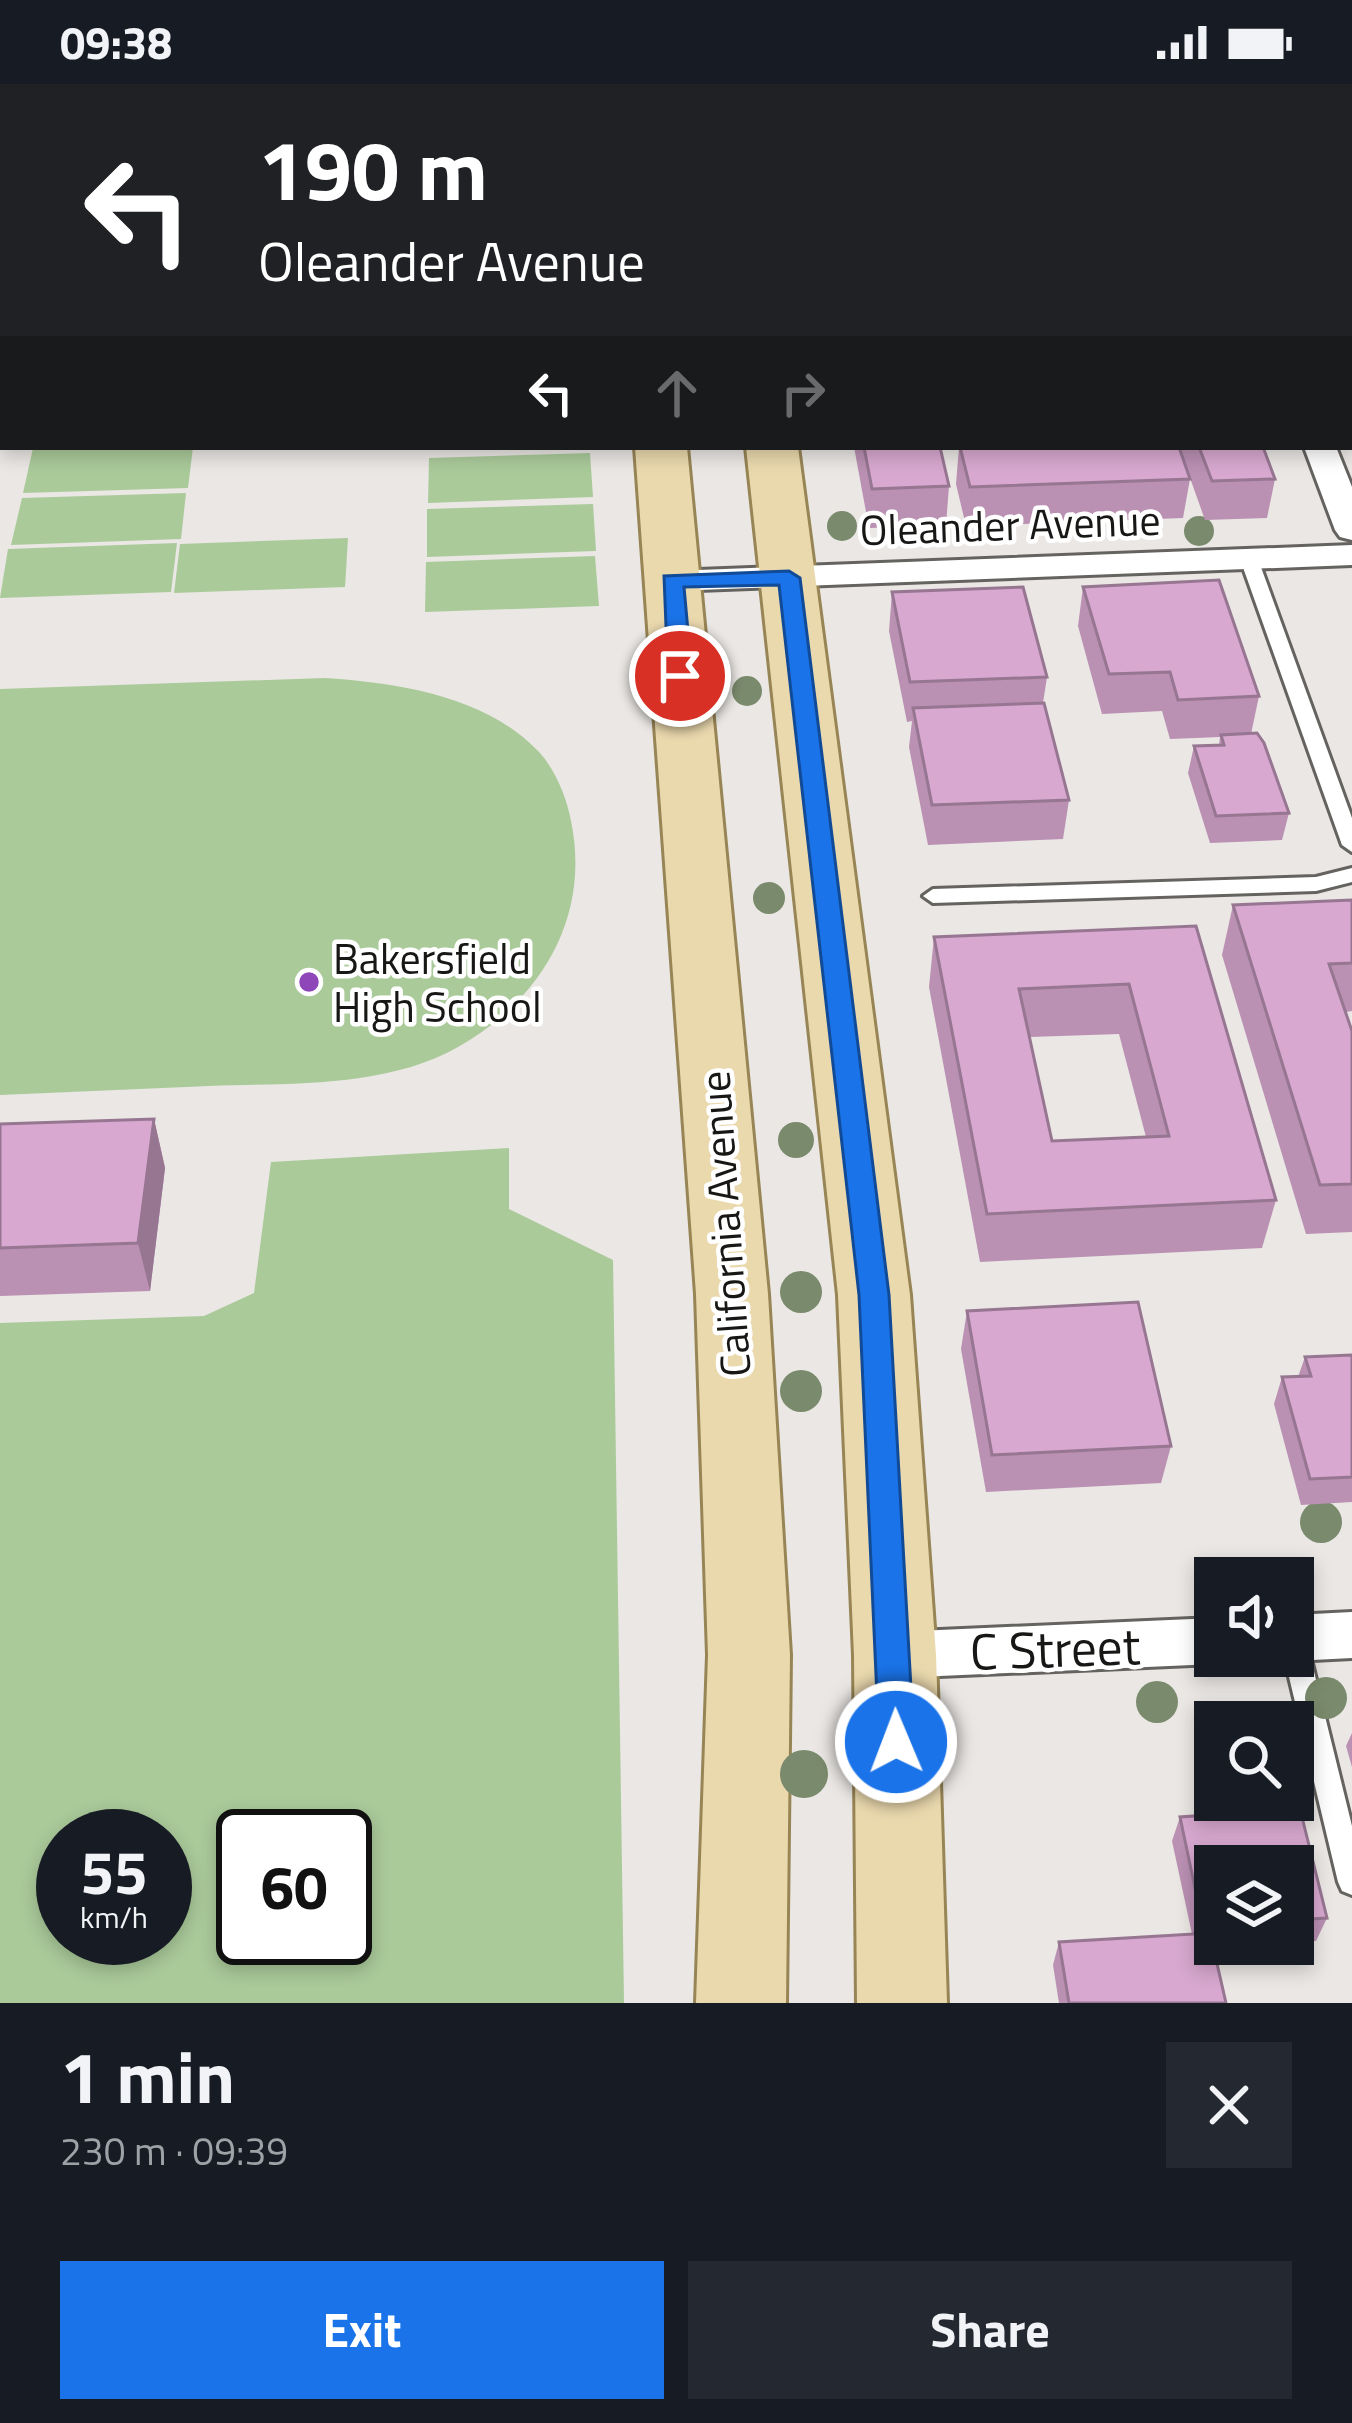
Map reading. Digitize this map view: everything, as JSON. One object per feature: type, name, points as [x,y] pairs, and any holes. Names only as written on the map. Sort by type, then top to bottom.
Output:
[{"type":"main road","name":"California Avenue","points":[[661,450],[732,1294],[749,1655],[741,2003]]},
{"type":"main road","points":[[772,450],[874,1295],[895,1655],[902,2003]]},
{"type":"street","points":[[1321,450],[1352,530]]},
{"type":"street","name":"Oleander Avenue","points":[[672,581],[1352,555]]},
{"type":"street","points":[[1314,1637],[1352,1635]]},
{"type":"street","name":"C Street","points":[[895,1655],[1194,1642]]},
{"type":"lane","points":[[1250,559],[1352,845]]},
{"type":"lane","points":[[933,896],[1316,884],[1352,875]]},
{"type":"lane","points":[[1302,1677],[1352,1882]]},
{"type":"green space","points":[[33,450],[193,450],[188,488],[23,493]]},
{"type":"green space","points":[[590,453],[593,497],[428,503],[429,458]]},
{"type":"green space","points":[[186,493],[181,539],[11,545],[22,498]]},
{"type":"green space","points":[[593,504],[596,551],[427,557],[427,509]]},
{"type":"green space","points":[[348,538],[345,587],[174,593],[180,544]]},
{"type":"green space","points":[[177,543],[171,592],[0,598],[8,549]]},
{"type":"green space","points":[[595,556],[599,606],[425,612],[426,562]]},
{"type":"green space","points":[[325,678],[409,688],[465,704],[515,731],[548,764],[563,793],[575,856],[566,922],[536,980],[488,1028],[458,1047],[369,1077],[0,1095],[0,689]]},
{"type":"green space","points":[[509,1148],[509,1209],[613,1260],[624,2003],[0,2003],[0,1323],[204,1316],[254,1293],[271,1162]]},
{"type":"building","points":[[865,450],[941,450],[949,486],[872,489]]},
{"type":"building","points":[[961,450],[1180,450],[1190,479],[970,487]]},
{"type":"building","points":[[1200,450],[1264,450],[1275,479],[1212,481]]},
{"type":"building","points":[[1219,580],[1259,696],[1178,700],[1170,672],[1109,674],[1083,587]]},
{"type":"building","points":[[1023,587],[1047,677],[910,682],[892,592]]},
{"type":"building","points":[[1044,703],[1069,800],[932,805],[913,708]]},
{"type":"building","points":[[1257,733],[1289,813],[1216,816],[1194,746],[1224,745],[1221,735]]},
{"type":"building","points":[[1352,900],[1352,963],[1329,964],[1352,1031],[1352,1184],[1320,1185],[1233,905]]},
{"type":"building","points":[[1196,926],[1276,1200],[987,1214],[934,937]],"holes":[[[1129,984],[1169,1136],[1052,1141],[1019,989]]]},
{"type":"building","points":[[154,1119],[138,1243],[0,1248],[0,1124]]},
{"type":"building","points":[[1138,1302],[1171,1446],[992,1455],[967,1311]]},
{"type":"building","points":[[1352,1355],[1352,1477],[1310,1479],[1282,1377],[1311,1376],[1305,1357]]},
{"type":"building","points":[[1180,1817],[1303,1821],[1309,1845],[1194,1845],[1194,1883]]},
{"type":"building","points":[[1314,1866],[1327,1918],[1314,1919]]},
{"type":"building","points":[[1194,1934],[1194,1965],[1217,1965],[1226,2003],[1069,2003],[1059,1942]]},
{"type":"place","name":"Bakersfield High School","points":[[309,982]]},
{"type":"route","points":[[680,676],[672,581],[789,578],[874,1295],[896,1742]]}]
